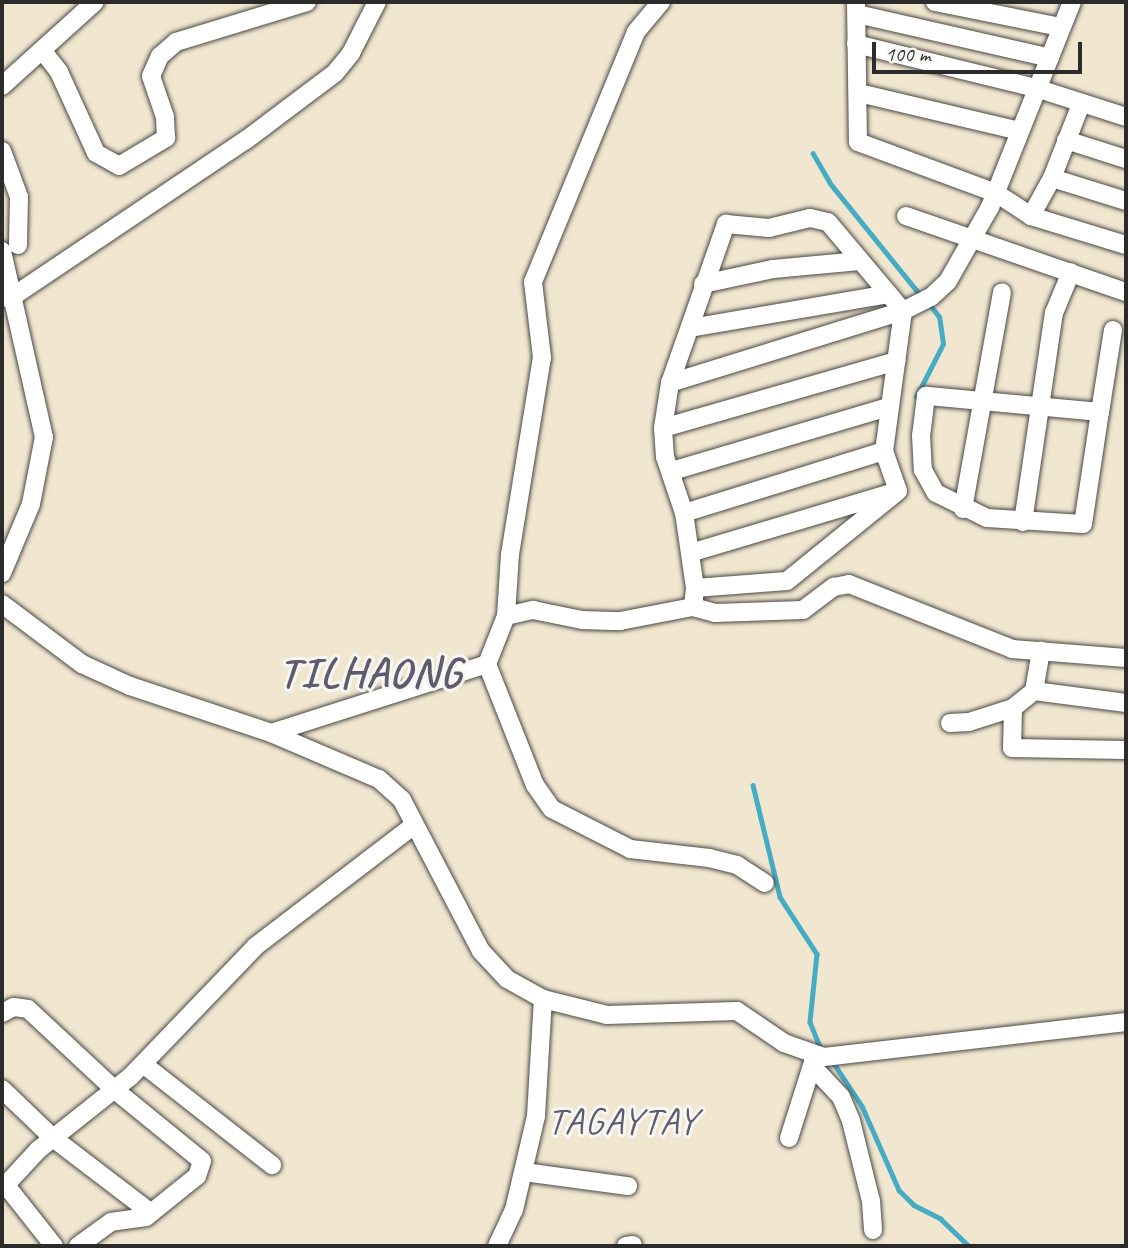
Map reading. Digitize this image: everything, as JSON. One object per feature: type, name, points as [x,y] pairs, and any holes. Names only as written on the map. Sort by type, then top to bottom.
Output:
[{"type":"street","points":[[2,86],[95,2]]},
{"type":"street","points":[[42,50],[59,72],[96,153],[120,166],[166,138],[165,117],[151,76],[160,56],[176,42],[307,2]]},
{"type":"street","points":[[9,299],[246,140],[335,73],[351,53],[377,2]]},
{"type":"street","points":[[661,2],[636,32],[533,282],[542,357],[510,554],[506,616],[487,664],[535,785],[552,809],[631,849],[709,858],[737,865],[765,883]]},
{"type":"street","points":[[935,2],[1060,27]]},
{"type":"street","points":[[670,383],[903,312],[926,301],[948,281],[996,194],[1072,2]]},
{"type":"street","points":[[1050,58],[857,8],[858,142],[996,194],[1031,216],[1126,245]]},
{"type":"street","points":[[856,44],[1039,89],[1126,117]]},
{"type":"street","points":[[859,93],[1020,131]]},
{"type":"street","points":[[1031,216],[1052,178],[1081,104]]},
{"type":"street","points":[[1066,140],[1126,159]]},
{"type":"street","points":[[2,151],[19,197],[10,248],[9,299],[44,437],[31,504],[2,573]]},
{"type":"street","points":[[1052,178],[1126,201]]},
{"type":"street","points":[[906,216],[1126,292]]},
{"type":"street","points":[[693,607],[695,588],[684,513],[673,471],[666,457],[663,428],[670,383],[726,224],[769,228],[810,218],[828,222],[903,312],[884,451],[898,491]]},
{"type":"street","points":[[703,284],[773,269],[860,261]]},
{"type":"street","points":[[1023,522],[1054,313],[1071,272]]},
{"type":"street","points":[[963,509],[1002,292]]},
{"type":"street","points":[[690,328],[888,294]]},
{"type":"street","points":[[1100,412],[926,396],[921,435],[923,470],[936,493],[963,509],[987,518],[1083,524],[1113,330]]},
{"type":"street","points":[[663,428],[897,361]]},
{"type":"street","points":[[673,471],[888,407]]},
{"type":"street","points":[[684,513],[884,451]]},
{"type":"street","points":[[690,553],[898,491]]},
{"type":"street","points":[[695,588],[787,581],[898,491]]},
{"type":"street","points":[[506,616],[533,610],[582,620],[620,621],[693,607],[715,613],[803,610],[834,587],[849,584],[1012,649],[1126,658]]},
{"type":"street","points":[[2,604],[82,664],[130,686],[271,733],[379,779],[402,800],[481,951],[507,979],[542,999],[607,1016],[737,1011],[813,1061],[841,1097],[851,1121],[871,1201],[873,1230]]},
{"type":"street","points":[[950,723],[969,722],[1013,708],[1034,691],[1041,652]]},
{"type":"street","points":[[271,733],[487,664]]},
{"type":"street","points":[[1034,691],[1126,702]]},
{"type":"street","points":[[1013,708],[1012,748],[1126,750]]},
{"type":"street","points":[[54,1246],[4,1186],[53,1138],[115,1090],[143,1064],[256,946],[414,825]]},
{"type":"street","points":[[497,1246],[514,1210],[524,1172],[542,1063],[542,999]]},
{"type":"street","points":[[2,1013],[14,1007],[28,1009],[115,1090],[202,1161],[197,1176],[151,1213],[141,1219],[111,1223],[78,1246]]},
{"type":"street","points":[[813,1061],[1126,1022]]},
{"type":"street","points":[[789,1138],[813,1061]]},
{"type":"street","points":[[143,1064],[272,1165]]},
{"type":"street","points":[[2,1089],[53,1138],[151,1213]]},
{"type":"street","points":[[524,1172],[628,1186]]},
{"type":"waterway","points":[[813,153],[830,183],[922,297]]},
{"type":"waterway","points":[[916,397],[943,344],[939,317],[928,303]]},
{"type":"waterway","points":[[753,785],[780,897],[817,954],[810,1022],[820,1047]]},
{"type":"waterway","points":[[833,1062],[862,1106],[899,1190],[914,1205],[941,1219],[969,1246]]},
{"type":"district","name":"TILHAONG","points":[[371,673]]},
{"type":"district","name":"TAGAYTAY","points":[[623,1121]]}]
